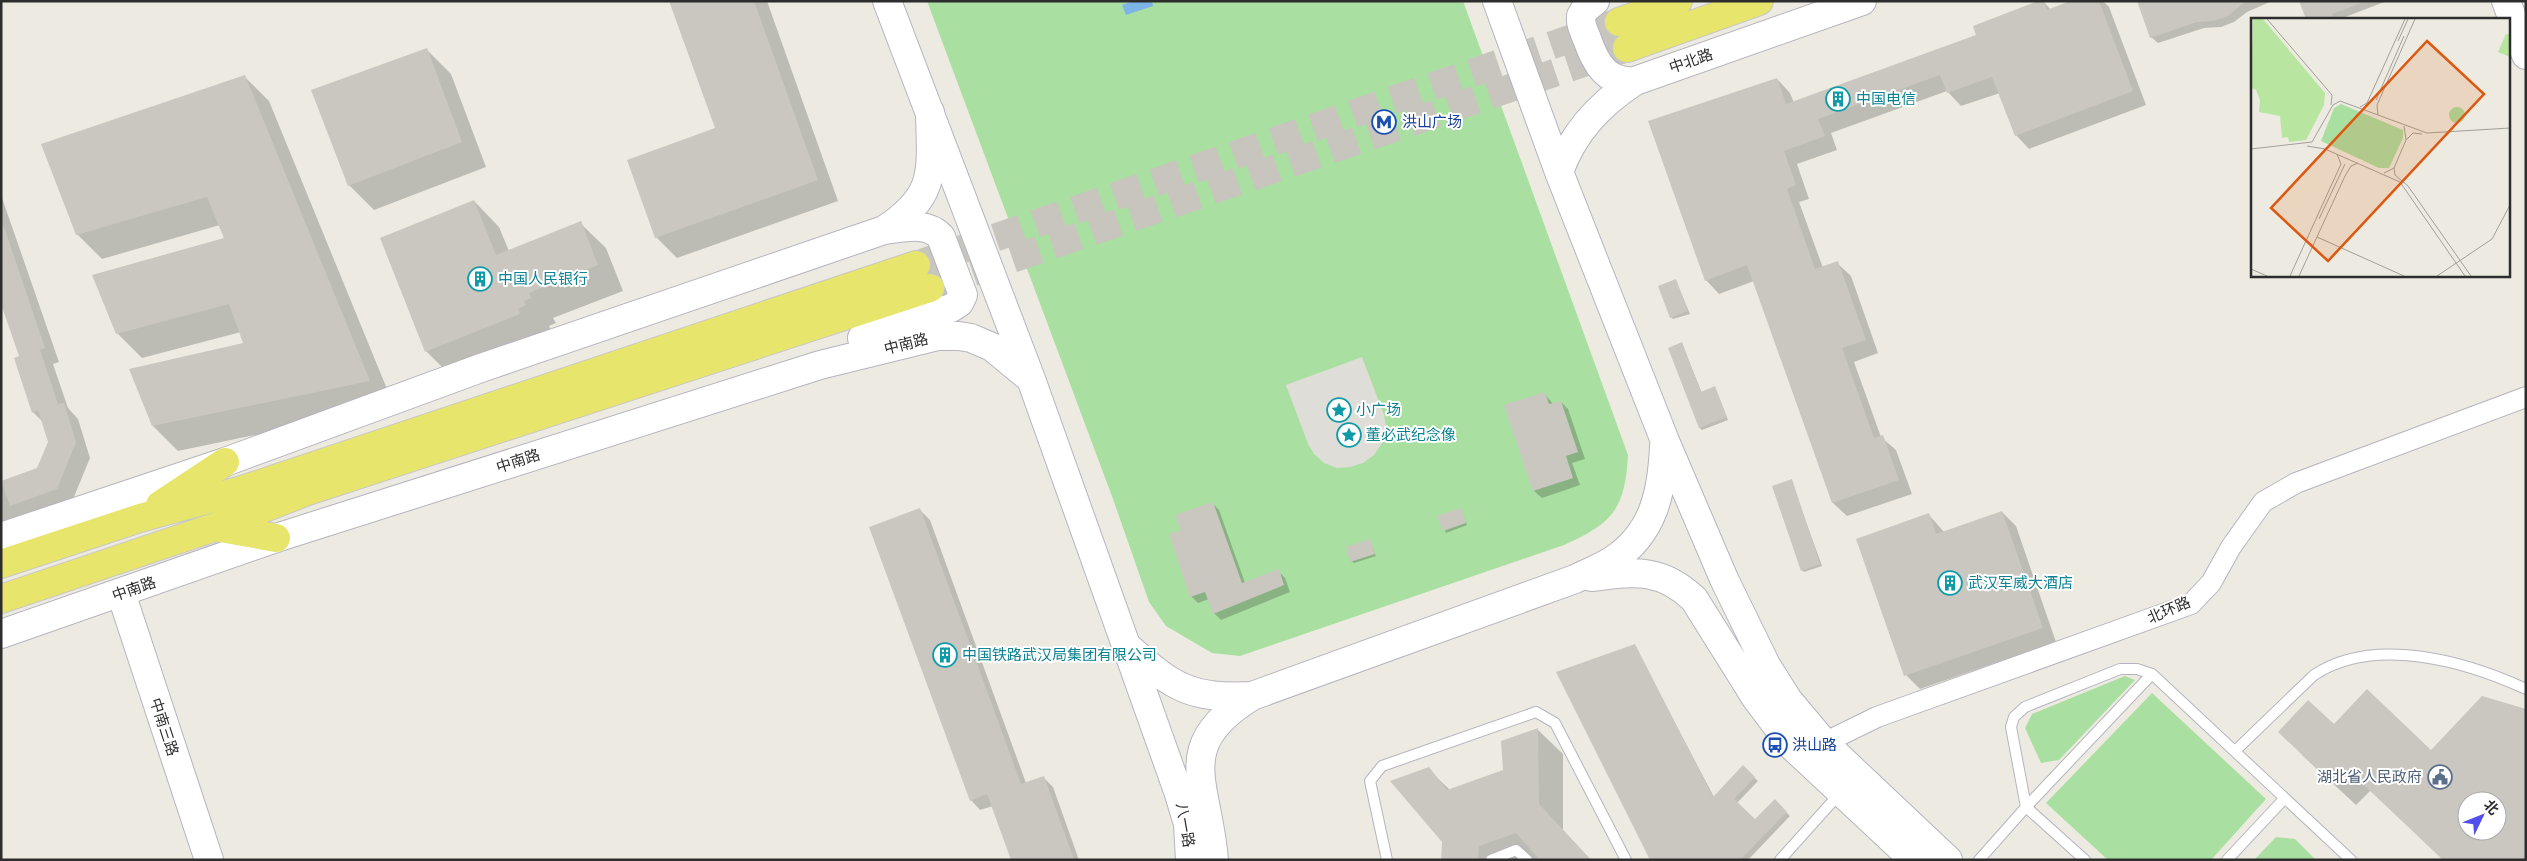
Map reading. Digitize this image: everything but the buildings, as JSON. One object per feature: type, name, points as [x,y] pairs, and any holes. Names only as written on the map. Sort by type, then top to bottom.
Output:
[{"type":"main road","name":"八一路","points":[[887,1],[1031,379],[1178,790],[1188,824],[1190,860]]},
{"type":"main road","points":[[1497,1],[1559,172],[1665,441],[1724,579],[1770,672],[1788,700],[1824,743],[1948,860]]},
{"type":"main road","points":[[1595,1],[1580,16],[1592,53],[1609,76],[1626,82],[1635,80]]},
{"type":"main road","points":[[1619,22],[1678,1]]},
{"type":"main road","points":[[1627,48],[1759,1]]},
{"type":"main road","name":"中北路","points":[[1559,172],[1570,144],[1585,124],[1613,96],[1635,80],[1862,1]]},
{"type":"main road","points":[[2506,1],[2526,55]]},
{"type":"main road","points":[[884,230],[915,206],[928,182],[931,168],[930,112]]},
{"type":"main road","points":[[1,537],[225,462],[481,368],[884,230],[919,227],[936,232],[941,237],[962,290],[963,298],[951,308],[839,346],[820,365]]},
{"type":"main road","points":[[1,564],[140,518],[242,490],[923,276],[308,491],[215,528],[1,599]]},
{"type":"main road","name":"中南路","points":[[1,634],[276,538],[820,365],[938,336],[959,336],[971,338],[992,347],[1031,379]]},
{"type":"main road","points":[[1214,860],[1201,772],[1201,752],[1212,729],[1224,714],[1252,696],[1575,579],[1612,561],[1628,549],[1649,521],[1656,507],[1663,480],[1665,441]]},
{"type":"main road","points":[[140,518],[225,462]]},
{"type":"main road","points":[[215,528],[276,538]]},
{"type":"main road","points":[[1575,579],[1641,572],[1663,578],[1684,590],[1694,599],[1773,723],[1792,746],[1914,860]]},
{"type":"main road","name":"中南三路","points":[[112,596],[190,860]]},
{"type":"main road","name":"中南三路","points":[[112,596],[208,860]]},
{"type":"main road","points":[[1127,646],[1162,676],[1187,691],[1214,697],[1252,696]]},
{"type":"street","name":"北环路","points":[[1824,743],[1877,718],[2191,604],[2211,583],[2232,547],[2264,502],[2296,483],[2526,398]]},
{"type":"lane","points":[[2235,751],[2314,675],[2328,666],[2344,660],[2387,655],[2413,656],[2488,673],[2526,689]]},
{"type":"lane","points":[[2085,860],[2026,807],[2011,728],[2014,716],[2024,707],[2120,669],[2137,669],[2152,674],[2350,860]]},
{"type":"lane","points":[[1979,860],[2026,807],[2152,674]]},
{"type":"lane","points":[[1387,860],[1370,781],[1382,766],[1536,712],[1555,723],[1626,860]]},
{"type":"lane","points":[[1780,860],[1841,792]]},
{"type":"lane","points":[[2227,860],[2284,799]]},
{"type":"lane","points":[[1491,860],[1516,850],[1527,860]]},
{"type":"green space","name":"洪山广场","points":[[927,1],[1463,1],[1628,455],[1624,489],[1613,512],[1594,529],[1564,545],[1240,656],[1212,653],[1166,626],[1149,602],[1113,499]]},
{"type":"green space","points":[[2125,676],[2135,680],[2059,760],[2041,763],[2025,728],[2032,714]]},
{"type":"green space","points":[[2152,693],[2266,799],[2211,860],[2108,860],[2046,803]]},
{"type":"green space","points":[[2276,837],[2295,839],[2316,860],[2254,860]]},
{"type":"shaded area","name":"小广场","points":[[1362,357],[1384,415],[1386,427],[1382,443],[1374,455],[1363,463],[1337,468],[1324,463],[1314,454],[1308,444],[1286,385]]},
{"type":"water","points":[[1133,1],[1152,1],[1153,6],[1126,15],[1122,5]]},
{"type":"tunnel","points":[[916,265],[1619,22]]},
{"type":"tunnel","points":[[933,286],[1627,48]]},
{"type":"place","name":"中国电信","points":[[1838,99]]},
{"type":"place","name":"洪山广场","points":[[1384,122]]},
{"type":"place","name":"中国人民银行","points":[[480,279]]},
{"type":"place","name":"小广场","points":[[1339,410]]},
{"type":"place","name":"董必武纪念像","points":[[1349,435]]},
{"type":"place","name":"武汉军威大酒店","points":[[1950,583]]},
{"type":"place","name":"中国铁路武汉局集团有限公司","points":[[945,655]]},
{"type":"place","name":"洪山路","points":[[1775,745]]},
{"type":"place","name":"湖北省人民政府","points":[[2440,777]]}]
